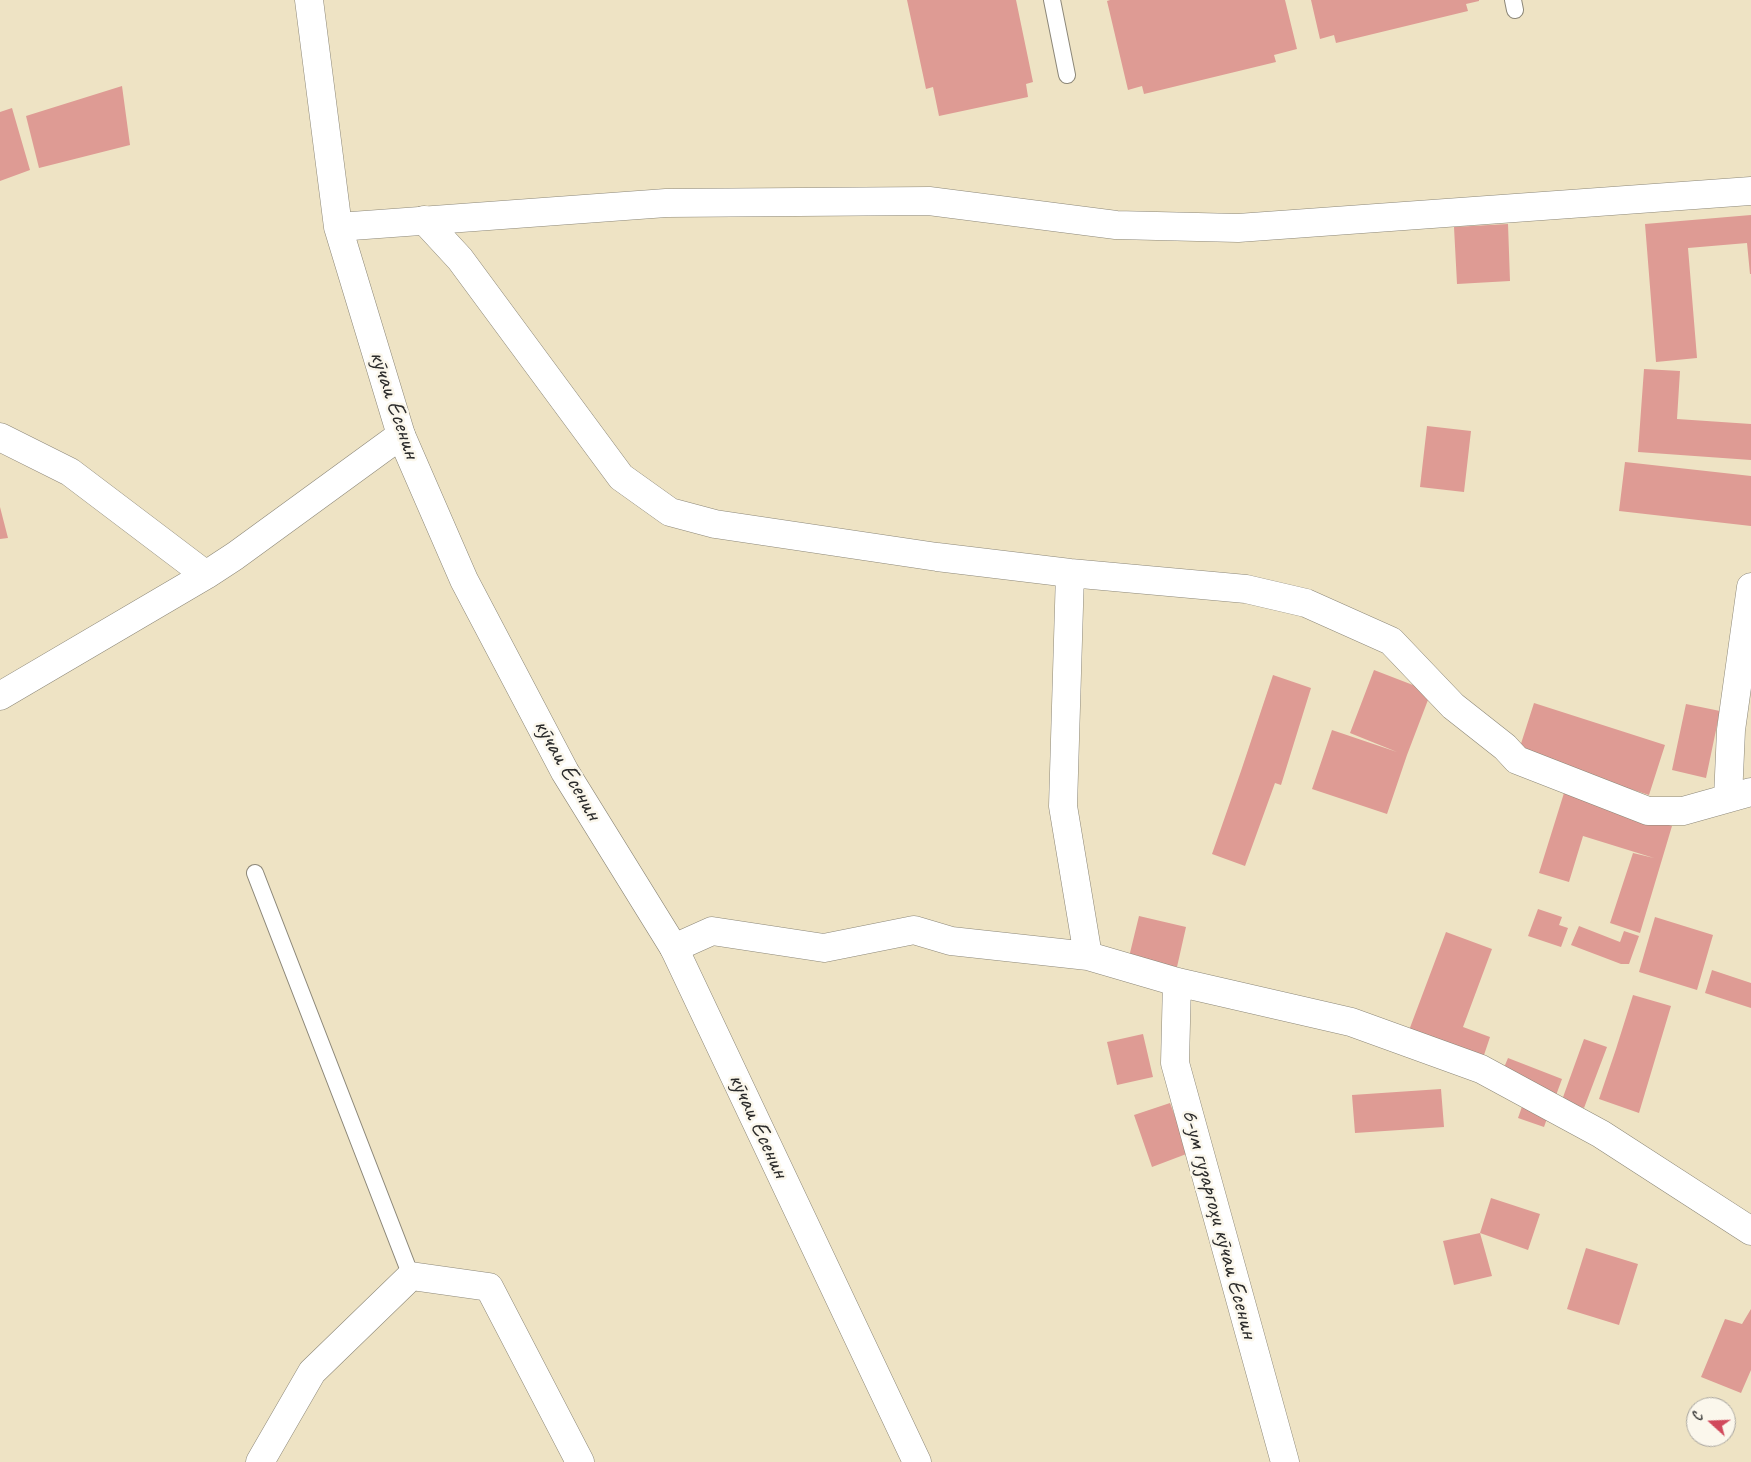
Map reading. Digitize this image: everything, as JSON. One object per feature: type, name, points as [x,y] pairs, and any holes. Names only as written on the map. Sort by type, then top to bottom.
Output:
[{"type":"street","name":"кӯчаи Есенин","points":[[309,0],[338,227],[401,435],[464,580],[565,772],[674,948],[917,1462]]},
{"type":"street","points":[[338,227],[666,203],[929,201],[1116,225],[1238,228],[1751,191]]},
{"type":"street","points":[[424,220],[460,259],[622,477],[670,512],[725,525],[938,557],[1070,573],[1246,589],[1306,603],[1391,641],[1453,706],[1517,760],[1648,811],[1683,811],[1739,795],[1731,730],[1751,587]]},
{"type":"street","points":[[0,696],[206,575],[401,435]]},
{"type":"street","points":[[0,438],[70,472],[206,575]]},
{"type":"street","points":[[1070,573],[1063,806],[1088,956]]},
{"type":"street","points":[[674,948],[712,931],[824,948],[914,930],[950,941],[1088,956],[1177,982],[1351,1022],[1481,1069],[1601,1134],[1751,1231]]},
{"type":"street","name":"6-ум гузаргоҳи кӯчаи Есенин","points":[[1177,982],[1175,1063],[1285,1462]]},
{"type":"street","points":[[260,1462],[312,1372],[411,1276],[489,1287],[580,1462]]},
{"type":"lane","points":[[1052,0],[1067,76]]},
{"type":"lane","points":[[255,873],[411,1276]]},
{"type":"building","points":[[907,0],[1016,0],[1033,82],[1026,84],[1028,97],[939,116],[933,87],[926,89]]},
{"type":"building","points":[[1285,0],[1297,49],[1274,55],[1276,62],[1144,94],[1142,86],[1128,90],[1107,1]]},
{"type":"building","points":[[1311,0],[1479,1],[1466,4],[1468,11],[1336,43],[1334,35],[1320,39]]},
{"type":"building","points":[[122,86],[130,145],[39,168],[26,116]]},
{"type":"building","points":[[12,108],[30,170],[0,181],[0,112]]},
{"type":"building","points":[[1751,215],[1751,274],[1747,243],[1688,248],[1697,358],[1656,362],[1645,224]]},
{"type":"building","points":[[1508,224],[1510,281],[1457,284],[1454,227]]},
{"type":"building","points":[[1644,369],[1680,371],[1677,419],[1751,424],[1751,460],[1638,452]]},
{"type":"building","points":[[1427,426],[1471,431],[1464,492],[1420,487]]},
{"type":"building","points":[[1625,462],[1751,476],[1751,526],[1619,511]]},
{"type":"building","points":[[0,507],[8,538],[0,539]]},
{"type":"building","points":[[1374,670],[1431,692],[1387,814],[1312,789],[1332,730],[1397,752],[1350,733]]},
{"type":"building","points":[[1273,675],[1311,688],[1281,785],[1275,783],[1245,866],[1212,854]]},
{"type":"building","points":[[1534,703],[1665,745],[1649,795],[1518,753]]},
{"type":"building","points":[[1686,704],[1720,711],[1706,778],[1672,770]]},
{"type":"building","points":[[1564,793],[1672,826],[1640,933],[1610,923],[1633,853],[1654,858],[1583,836],[1569,882],[1539,873]]},
{"type":"building","points":[[1538,909],[1562,917],[1559,925],[1568,928],[1561,947],[1528,936]]},
{"type":"building","points":[[1139,916],[1186,927],[1177,967],[1129,957]]},
{"type":"building","points":[[1655,917],[1713,935],[1697,990],[1639,972]]},
{"type":"building","points":[[1579,926],[1620,942],[1624,931],[1639,936],[1629,964],[1621,964],[1571,945]]},
{"type":"building","points":[[1446,932],[1492,949],[1463,1027],[1490,1037],[1482,1061],[1408,1033]]},
{"type":"building","points":[[1712,970],[1751,983],[1751,1008],[1705,993]]},
{"type":"building","points":[[1633,995],[1671,1006],[1639,1113],[1599,1099]]},
{"type":"building","points":[[1143,1034],[1153,1077],[1117,1085],[1107,1042]]},
{"type":"building","points":[[1584,1039],[1607,1047],[1584,1108],[1562,1100]]},
{"type":"building","points":[[1508,1058],[1562,1079],[1555,1098],[1500,1077]]},
{"type":"building","points":[[1441,1089],[1444,1127],[1355,1133],[1352,1095]]},
{"type":"building","points":[[1524,1101],[1550,1110],[1544,1127],[1518,1118]]},
{"type":"building","points":[[1170,1103],[1189,1153],[1152,1167],[1134,1115]]},
{"type":"building","points":[[1491,1198],[1540,1214],[1528,1250],[1480,1233]]},
{"type":"building","points":[[1480,1233],[1492,1276],[1454,1285],[1443,1241]]},
{"type":"building","points":[[1586,1248],[1638,1264],[1619,1325],[1567,1309]]},
{"type":"building","points":[[1751,1309],[1751,1370],[1741,1393],[1701,1377],[1725,1319],[1742,1324]]}]
